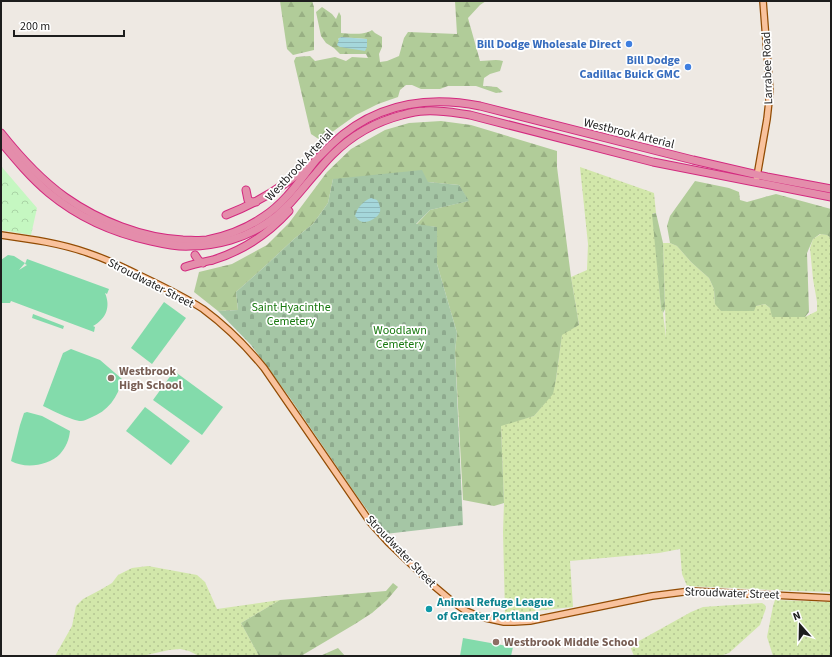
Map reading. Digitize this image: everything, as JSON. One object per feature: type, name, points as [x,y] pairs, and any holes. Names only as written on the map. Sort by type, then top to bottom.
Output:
[{"type":"highway","name":"Westbrook Arterial","points":[[1,133],[20,157],[38,175],[65,197],[83,208],[99,217],[128,229],[149,235],[180,240],[206,240],[234,232],[254,223],[264,217],[285,199],[306,175],[317,159],[345,133],[362,122],[396,108],[411,104],[436,102],[467,104],[493,109],[831,197]]},
{"type":"highway","name":"Westbrook Arterial","points":[[1,142],[39,185],[85,217],[114,231],[166,245],[209,245],[245,235],[267,223],[283,210],[331,156],[360,132],[392,118],[425,111],[445,111],[470,115],[653,162],[831,189]]},
{"type":"highway","points":[[226,215],[256,202],[279,188],[317,159]]},
{"type":"highway","points":[[186,267],[234,252],[260,236],[284,216],[295,203],[303,189]]},
{"type":"highway","points":[[246,190],[248,200],[256,202]]},
{"type":"highway","points":[[195,255],[202,263]]},
{"type":"main road","name":"Larrabee Road","points":[[756,178],[767,119],[770,92],[764,1]]},
{"type":"main road","name":"Stroudwater Street","points":[[1,235],[60,245],[87,252],[121,266],[168,289],[202,309],[224,326],[248,349],[264,368],[376,528],[434,586],[453,602],[472,614],[504,622],[530,621],[652,596],[691,591],[831,598]]},
{"type":"green space","points":[[280,1],[312,1],[314,7],[314,50],[293,55],[287,49]]},
{"type":"green space","points":[[455,1],[486,1],[480,5],[468,18],[480,61],[503,61],[500,71],[490,74],[484,78],[483,86],[497,87],[503,92],[496,93],[476,86],[448,86],[440,89],[421,89],[412,85],[406,85],[400,90],[398,97],[378,104],[356,115],[321,140],[311,134],[294,61],[296,57],[310,56],[315,61],[335,57],[346,61],[352,57],[368,58],[366,54],[340,54],[326,43],[321,36],[316,12],[322,7],[336,19],[339,12],[341,16],[341,33],[353,34],[369,32],[372,30],[382,37],[382,47],[379,54],[380,62],[399,56],[404,38],[408,32],[457,34]],"holes":[[[341,37],[367,39],[367,47],[338,39]]]},
{"type":"green space","points":[[441,121],[471,125],[557,151],[557,167],[571,277],[579,325],[562,335],[553,394],[534,416],[501,426],[504,503],[494,506],[463,500],[455,351],[457,333],[437,264],[437,227],[416,225],[430,210],[468,201],[459,185],[428,182],[333,179],[328,203],[313,224],[294,239],[236,292],[238,310],[218,311],[194,292],[199,272],[232,264],[267,245],[289,223],[327,172],[351,149],[385,130],[409,123]]},
{"type":"green space","points":[[1,166],[37,208],[31,235],[1,230]]},
{"type":"green space","points":[[580,167],[654,193],[656,213],[653,213],[661,307],[666,338],[663,243],[670,243],[677,246],[691,262],[709,278],[714,289],[715,304],[756,306],[765,304],[770,308],[805,317],[817,311],[810,248],[813,239],[821,234],[827,235],[831,238],[831,592],[687,586],[682,574],[680,549],[659,553],[570,561],[573,607],[505,614],[503,532],[504,503],[501,425],[534,416],[552,394],[556,379],[562,334],[579,325],[571,277],[587,270],[588,244]]},
{"type":"green space","name":"Woodlawn Cemetery","points":[[422,170],[428,182],[459,185],[469,201],[430,210],[416,224],[437,227],[437,264],[457,333],[455,351],[463,525],[385,534],[251,345],[218,311],[238,310],[236,292],[294,239],[313,224],[328,203],[333,179]]},
{"type":"green space","points":[[695,181],[729,188],[739,192],[740,200],[747,202],[776,194],[831,209],[831,238],[827,235],[820,234],[813,239],[807,253],[809,312],[805,317],[772,317],[770,308],[765,304],[756,306],[754,311],[721,311],[715,304],[714,289],[709,278],[691,262],[677,246],[670,243],[667,226],[670,216]]},
{"type":"green space","points":[[656,213],[663,243],[665,309],[663,313],[661,307],[652,214]]},
{"type":"green space","points":[[8,255],[14,256],[25,263],[19,270],[27,265],[25,264],[27,259],[109,289],[107,294],[105,293],[107,298],[106,312],[101,320],[93,326],[95,327],[94,332],[11,301],[10,303],[1,303],[1,260]]},
{"type":"green space","points":[[164,302],[186,318],[152,364],[131,348]]},
{"type":"green space","points":[[33,314],[64,326],[63,329],[32,318]]},
{"type":"green space","points":[[71,349],[100,360],[122,379],[115,398],[107,408],[102,412],[82,421],[77,421],[43,406],[63,353]]},
{"type":"green space","points":[[174,371],[223,407],[202,435],[153,400]]},
{"type":"green space","points":[[145,407],[190,441],[171,465],[126,431]]},
{"type":"green space","points":[[27,412],[42,416],[70,431],[68,440],[60,454],[43,464],[23,465],[11,461],[20,425],[24,413]]},
{"type":"green space","points":[[148,566],[197,575],[205,582],[217,609],[280,600],[241,623],[259,656],[199,656],[189,651],[180,649],[142,656],[55,656],[72,626],[76,606],[83,599],[112,583],[118,575],[132,568]]},
{"type":"green space","points":[[393,583],[398,587],[387,600],[372,613],[301,656],[259,656],[241,623],[280,600],[386,591]]},
{"type":"green space","points":[[775,600],[831,602],[831,656],[773,656],[767,637]]},
{"type":"green space","points":[[762,603],[766,608],[760,625],[729,653],[720,656],[634,656],[630,646],[691,612],[703,607]]},
{"type":"green space","points":[[463,638],[513,647],[511,656],[460,656]]},
{"type":"green space","points":[[338,648],[345,656],[320,656]]},
{"type":"water","points":[[341,37],[367,39],[367,47],[365,51],[340,47],[337,45],[338,39]]},
{"type":"water","points":[[371,198],[377,200],[380,206],[379,215],[371,220],[362,222],[355,216],[357,210],[363,203]]},
{"type":"place","name":"Bill Dodge Wholesale Direct","points":[[629,44]]},
{"type":"place","name":"Bill Dodge Cadillac Buick GMC","points":[[688,67]]},
{"type":"place","name":"Westbrook High School","points":[[111,378]]},
{"type":"place","name":"Animal Refuge League of Greater Portland","points":[[429,609]]},
{"type":"place","name":"Westbrook Middle School","points":[[496,642]]},
{"type":"park label","name":"Saint Hyacinthe Cemetery","points":[[291,314]]}]
